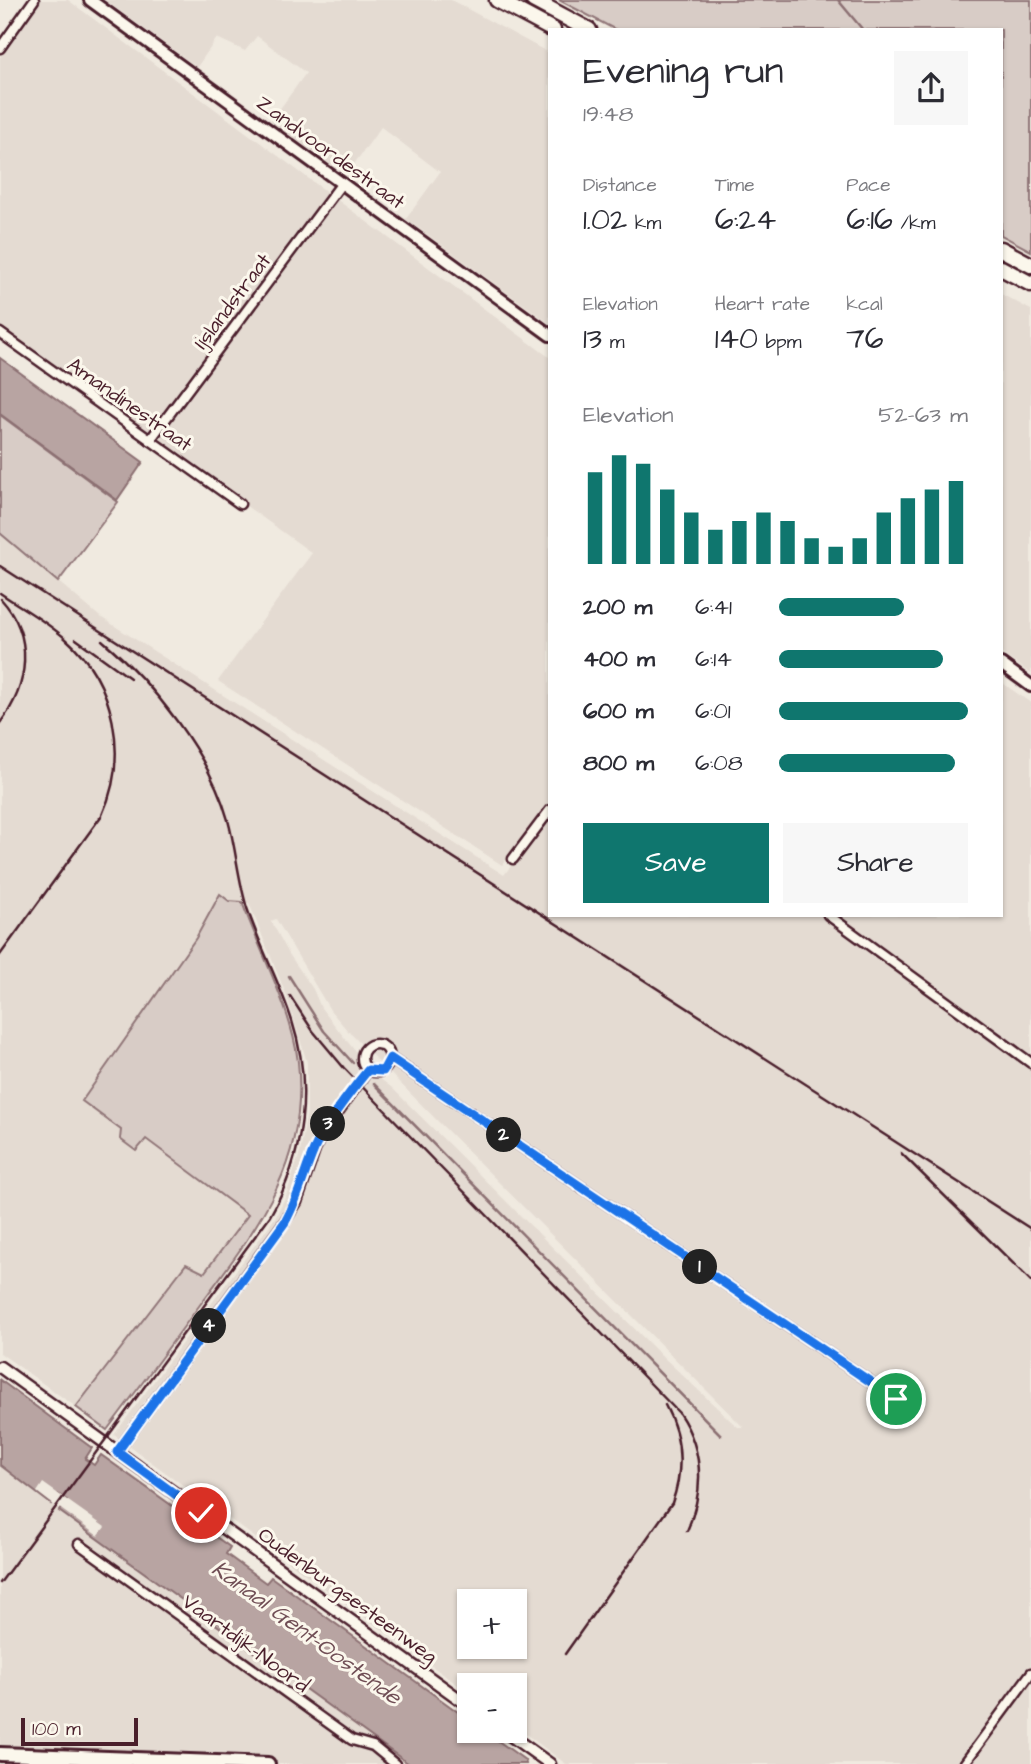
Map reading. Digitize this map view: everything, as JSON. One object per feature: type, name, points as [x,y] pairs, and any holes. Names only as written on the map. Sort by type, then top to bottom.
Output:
[{"type":"highway","points":[[495,0],[549,28]]},
{"type":"highway","points":[[533,0],[585,28]]},
{"type":"highway","points":[[1003,250],[1031,265]]},
{"type":"highway","points":[[1003,269],[1031,284]]},
{"type":"main road","name":"Zandvoordestraat","points":[[90,0],[548,334]]},
{"type":"main road","points":[[1003,665],[1031,686]]},
{"type":"main road","points":[[0,1754],[268,1764]]},
{"type":"street","points":[[0,48],[34,0]]},
{"type":"street","points":[[0,30],[8,37]]},
{"type":"street","name":"Ijslandstraat","points":[[150,440],[342,183]]},
{"type":"street","name":"Amandinestraat","points":[[0,333],[240,504]]},
{"type":"street","points":[[513,859],[548,813]]},
{"type":"street","points":[[831,917],[1031,1063]]},
{"type":"street","points":[[368,1070],[362,1056],[368,1046],[373,1044],[385,1047],[390,1058],[896,1399]]},
{"type":"street","points":[[368,1070],[383,1071],[390,1058]]},
{"type":"street","points":[[117,1452],[285,1222],[297,1202],[319,1139],[368,1070]]},
{"type":"street","name":"Oudenburgsesteenweg","points":[[0,1367],[457,1697]]},
{"type":"street","name":"Vaartdijk-Noord","points":[[79,1544],[352,1740],[373,1746],[396,1764]]},
{"type":"street","points":[[964,1764],[1031,1674]]},
{"type":"street","points":[[521,1743],[550,1764]]},
{"type":"shaded area","points":[[41,0],[68,0],[548,356],[548,802],[502,865],[218,681],[312,553],[0,330],[0,57]]},
{"type":"shaded area","points":[[105,0],[451,0],[548,52],[548,322],[406,219],[440,172],[381,127],[346,175],[271,121],[306,73],[257,36],[245,51],[217,38],[197,67]]},
{"type":"shaded area","points":[[559,0],[1031,0],[1031,251],[1003,236],[1003,28],[612,28]]},
{"type":"shaded area","points":[[1003,295],[1031,310],[1031,674],[1003,654]]},
{"type":"shaded area","points":[[0,415],[118,502],[58,582],[0,533]]},
{"type":"shaded area","points":[[0,533],[99,616],[504,875],[548,818],[548,917],[1003,917],[1003,683],[1031,703],[1031,1764],[566,1764],[527,1735],[527,1673],[457,1673],[457,1684],[114,1435],[275,1218],[286,1196],[300,1153],[307,1112],[307,1062],[287,997],[249,903],[229,901],[219,895],[196,938],[82,1101],[121,1130],[135,1150],[146,1139],[248,1215],[204,1274],[186,1264],[76,1407],[0,1353]],"holes":[[[276,919],[330,1010],[743,1427],[738,1427],[731,1421],[659,1353],[391,1087],[375,1075],[363,1082],[357,1077],[359,1056],[321,1008],[313,989],[271,921]]]},
{"type":"shaded area","points":[[220,894],[229,901],[242,902],[289,1022],[298,1062],[299,1099],[295,1132],[287,1164],[258,1222],[220,1278],[107,1430],[76,1407],[186,1264],[204,1273],[248,1215],[146,1139],[136,1151],[120,1139],[121,1130],[82,1101],[196,938]]},
{"type":"shaded area","points":[[0,1465],[202,1617],[401,1758],[397,1764],[266,1764],[0,1746]]},
{"type":"water","points":[[0,358],[143,462],[117,500],[0,414]]},
{"type":"water","name":"Kanaal Gent-Oostende","points":[[0,1380],[92,1448],[85,1459],[94,1465],[101,1455],[230,1547],[226,1554],[266,1583],[271,1577],[457,1711],[457,1743],[501,1743],[525,1760],[526,1764],[409,1764],[59,1511],[67,1500],[58,1494],[51,1504],[0,1465]]},
{"type":"pier","points":[[43,1483],[105,1527],[98,1536],[58,1507],[62,1501],[59,1499],[54,1505],[37,1492]]},
{"type":"waterway","points":[[838,0],[861,28]]},
{"type":"waterway","points":[[289,976],[324,1031],[353,1063]]},
{"type":"waterway","points":[[374,1084],[721,1435]]},
{"type":"railway","points":[[0,566],[1031,1229]]},
{"type":"railway","points":[[0,593],[50,626],[83,656],[106,698],[115,745],[115,769],[102,815],[0,955]]},
{"type":"railway","points":[[0,723],[17,693],[24,661],[19,629],[12,613],[1,599]]},
{"type":"railway","points":[[76,639],[130,678]]},
{"type":"railway","points":[[0,1583],[270,1216],[291,1170],[302,1121],[302,1071],[292,1021],[247,908],[231,831],[220,795],[194,746],[160,699],[102,640]]},
{"type":"railway","points":[[290,996],[313,1031],[344,1068],[679,1413],[693,1441],[699,1471],[699,1486],[687,1531]]},
{"type":"railway","points":[[901,1153],[1031,1281]]},
{"type":"railway","points":[[565,1654],[672,1503],[680,1465],[678,1441],[665,1405]]},
{"type":"route","points":[[201,1513],[117,1452],[285,1222],[297,1202],[312,1153],[327,1126],[368,1070],[383,1071],[390,1058],[896,1399]]}]
